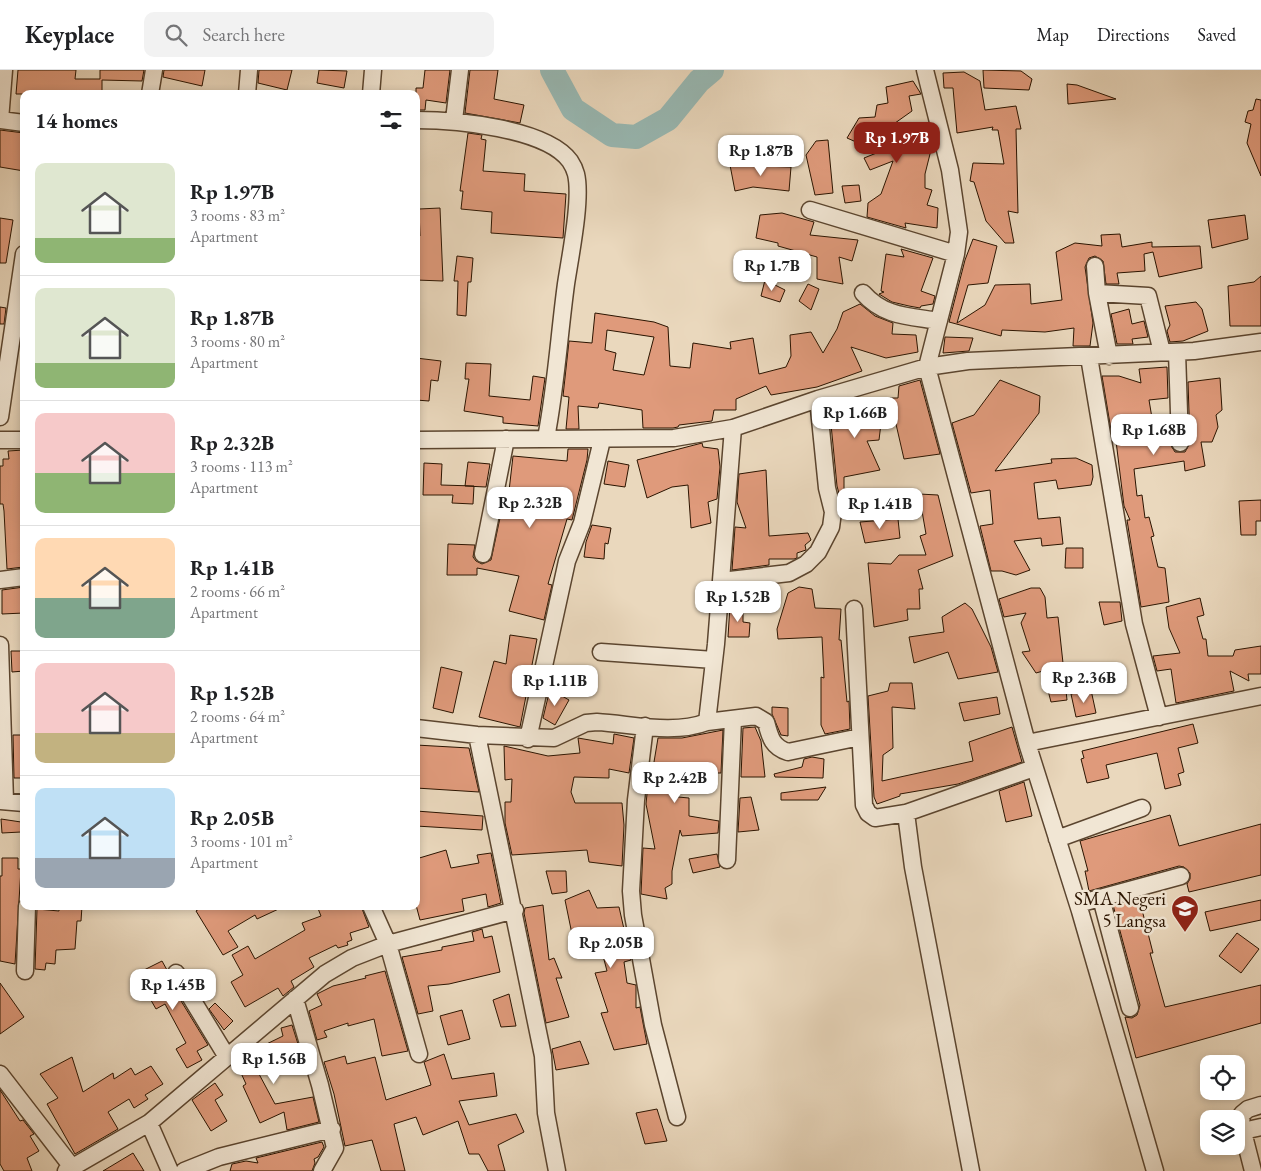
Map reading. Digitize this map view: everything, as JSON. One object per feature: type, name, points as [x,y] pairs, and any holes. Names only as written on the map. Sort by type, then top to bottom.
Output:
[{"type":"street","points":[[4,70],[0,120],[20,122]]},
{"type":"street","points":[[151,90],[154,70]]},
{"type":"street","points":[[247,90],[249,70]]},
{"type":"street","points":[[371,90],[373,70]]},
{"type":"street","points":[[454,120],[460,70]]},
{"type":"street","points":[[925,70],[952,179],[958,218],[956,254],[927,367],[1034,768],[1078,904],[1156,1171]]},
{"type":"street","points":[[420,120],[454,120],[529,134],[556,147],[570,161],[576,174],[577,196],[572,241],[558,364],[546,438]]},
{"type":"street","points":[[810,210],[956,254]]},
{"type":"street","points":[[1095,266],[1097,293],[1109,356]]},
{"type":"street","points":[[0,416],[20,283]]},
{"type":"street","points":[[863,293],[873,304],[883,310],[939,321]]},
{"type":"street","points":[[1097,293],[1148,296],[1169,352],[1180,443]]},
{"type":"street","points":[[420,440],[674,438],[733,428],[818,399],[927,367],[968,361],[1169,352],[1261,342]]},
{"type":"street","points":[[1089,357],[1134,624],[1159,717]]},
{"type":"street","points":[[721,581],[770,576],[798,568],[806,564],[818,552],[831,527],[833,512],[827,488],[818,399]]},
{"type":"street","points":[[707,722],[721,581],[733,428]]},
{"type":"street","points":[[483,554],[506,439]]},
{"type":"street","points":[[0,440],[20,440]]},
{"type":"street","points":[[528,738],[567,561],[582,523],[602,440]]},
{"type":"street","points":[[0,580],[20,578]]},
{"type":"street","points":[[854,609],[864,805],[868,813],[876,818],[906,813],[1034,768]]},
{"type":"street","points":[[0,645],[3,801],[20,802]]},
{"type":"street","points":[[601,652],[714,660]]},
{"type":"street","points":[[1027,743],[1261,696]]},
{"type":"street","points":[[420,728],[477,735],[554,738],[586,723],[686,727],[707,722],[756,716],[766,722],[773,744],[788,752],[860,737]]},
{"type":"street","points":[[727,860],[733,719]]},
{"type":"street","points":[[645,726],[636,800],[632,899],[653,1025],[677,1117]]},
{"type":"street","points":[[477,735],[544,1056],[546,1113],[557,1171]]},
{"type":"street","points":[[1057,839],[1142,808]]},
{"type":"street","points":[[906,813],[913,867],[972,1171]]},
{"type":"street","points":[[1078,904],[1181,876]]},
{"type":"street","points":[[1101,898],[1130,1008]]},
{"type":"street","points":[[25,971],[27,910]]},
{"type":"street","points":[[373,910],[388,944],[419,1054]]},
{"type":"street","points":[[0,1074],[71,1170],[149,1123],[325,974],[352,958],[388,944],[515,910]]},
{"type":"street","points":[[176,973],[227,1057]]},
{"type":"street","points":[[295,1000],[332,1129],[335,1148],[322,1171]]},
{"type":"street","points":[[1245,1112],[1261,1106]]},
{"type":"street","points":[[149,1123],[170,1171]]},
{"type":"street","points":[[1245,1131],[1261,1127]]},
{"type":"street","points":[[184,1171],[219,1157],[332,1129]]},
{"type":"street","points":[[1245,1139],[1253,1171]]},
{"type":"building","points":[[18,70],[76,70],[75,79],[100,79],[100,70],[144,70],[142,81],[102,80],[102,90],[20,90],[20,94],[16,94]]},
{"type":"building","points":[[164,70],[205,70],[202,86],[163,77]]},
{"type":"building","points":[[259,70],[292,70],[287,90],[258,83]]},
{"type":"building","points":[[319,70],[347,71],[344,88],[317,83]]},
{"type":"building","points":[[425,70],[450,70],[446,103],[426,100],[425,110],[420,110],[420,90],[416,90],[416,88],[423,88]]},
{"type":"building","points":[[470,70],[498,70],[494,99],[524,105],[520,123],[465,113]]},
{"type":"building","points":[[983,70],[1021,71],[1032,79],[1029,90],[984,88]]},
{"type":"building","points":[[964,72],[980,81],[985,110],[1016,106],[1021,129],[1016,129],[1018,213],[1008,211],[1014,243],[1005,243],[986,221],[974,182],[970,181],[973,163],[1004,164],[998,130],[992,130],[993,127],[957,133],[953,88],[944,88],[943,73]]},
{"type":"building","points":[[913,81],[921,94],[909,96],[912,111],[874,138],[932,146],[925,174],[925,188],[932,190],[927,205],[938,208],[937,228],[905,223],[906,228],[867,217],[868,203],[881,194],[893,161],[870,170],[864,158],[879,152],[847,138],[859,118],[875,117],[877,105],[888,103],[886,87]]},
{"type":"building","points":[[1067,84],[1077,85],[1116,99],[1068,104]]},
{"type":"building","points":[[1256,99],[1261,100],[1261,176],[1247,143],[1251,124],[1245,122],[1248,111],[1253,110]]},
{"type":"building","points":[[0,130],[20,132],[20,170],[0,167]]},
{"type":"building","points":[[468,133],[482,135],[481,139],[486,140],[483,171],[525,174],[524,191],[566,194],[563,238],[491,233],[492,212],[461,209],[463,191],[460,191]]},
{"type":"building","points":[[828,140],[833,193],[815,195],[806,155],[816,141]]},
{"type":"building","points":[[730,165],[791,167],[789,191],[753,187],[735,191]]},
{"type":"building","points":[[859,185],[861,201],[845,203],[842,186]]},
{"type":"building","points":[[440,208],[443,281],[420,280],[420,209]]},
{"type":"building","points":[[782,213],[814,222],[810,235],[858,240],[852,261],[839,257],[843,284],[817,279],[817,257],[778,246],[778,243],[756,238],[760,215]]},
{"type":"building","points":[[1245,215],[1248,239],[1212,248],[1208,220]]},
{"type":"building","points":[[0,218],[13,220],[6,263],[0,263]]},
{"type":"building","points":[[1120,234],[1122,247],[1152,242],[1152,247],[1200,246],[1202,268],[1159,277],[1153,252],[1144,254],[1145,271],[1117,273],[1119,284],[1106,284],[1103,261],[1095,256],[1089,258],[1085,267],[1093,323],[1090,346],[1073,346],[1074,328],[1045,332],[1002,330],[1001,336],[949,322],[965,260],[973,239],[997,246],[988,283],[968,285],[957,323],[985,305],[995,285],[1030,284],[1031,304],[1062,300],[1056,252],[1075,243],[1102,246],[1101,235]]},
{"type":"building","points":[[901,249],[933,258],[921,291],[935,296],[933,304],[921,306],[920,308],[909,306],[892,302],[879,294],[884,292],[881,291],[886,254],[904,257]]},
{"type":"building","points":[[457,256],[473,258],[471,282],[468,282],[466,316],[457,315],[458,281],[454,281]]},
{"type":"building","points":[[1261,276],[1261,326],[1230,326],[1228,286],[1254,282]]},
{"type":"building","points":[[765,280],[785,290],[780,302],[761,296]]},
{"type":"building","points":[[808,284],[819,289],[811,310],[799,301]]},
{"type":"building","points":[[1196,302],[1202,309],[1208,331],[1183,341],[1170,342],[1167,331],[1170,325],[1165,306]]},
{"type":"building","points":[[860,304],[875,316],[893,323],[892,334],[916,335],[918,352],[886,358],[851,347],[862,371],[817,387],[771,395],[766,386],[736,399],[736,410],[714,410],[712,421],[679,425],[673,428],[643,428],[642,410],[599,403],[598,408],[578,406],[579,429],[566,429],[569,397],[563,396],[569,341],[592,343],[595,313],[654,322],[668,327],[670,366],[690,368],[693,343],[731,349],[730,342],[753,338],[759,374],[786,367],[791,356],[790,335],[811,332],[823,353],[837,329],[843,312]],"holes":[[[607,330],[654,337],[644,375],[613,370],[616,353],[605,350]]]},
{"type":"building","points":[[0,307],[6,308],[4,324],[0,324]]},
{"type":"building","points":[[1129,309],[1132,324],[1144,321],[1148,337],[1132,339],[1133,344],[1117,344],[1111,314]]},
{"type":"building","points":[[945,337],[973,338],[969,351],[943,353]]},
{"type":"building","points":[[420,358],[441,361],[438,381],[431,380],[429,401],[420,400]]},
{"type":"building","points":[[466,363],[491,364],[489,396],[530,400],[533,376],[545,378],[538,426],[503,423],[503,417],[464,411],[469,379],[465,379]]},
{"type":"building","points":[[1167,367],[1168,398],[1149,400],[1154,430],[1169,426],[1170,444],[1175,452],[1185,452],[1190,443],[1188,382],[1220,378],[1222,410],[1216,415],[1218,427],[1212,442],[1201,442],[1205,466],[1185,471],[1184,461],[1134,469],[1137,496],[1142,495],[1145,518],[1149,517],[1154,536],[1151,537],[1158,567],[1165,568],[1169,602],[1141,607],[1127,520],[1130,520],[1124,506],[1116,441],[1113,442],[1102,376],[1119,376],[1141,383],[1139,369]]},
{"type":"building","points":[[920,380],[940,454],[904,459],[890,398],[898,398],[899,386]]},
{"type":"building","points":[[1000,380],[1040,396],[1039,413],[995,471],[1052,463],[1051,459],[1076,458],[1092,465],[1093,477],[1091,485],[1058,489],[1056,480],[1034,483],[1038,519],[1060,517],[1063,544],[1042,546],[1041,538],[1014,541],[1030,570],[1016,575],[1002,571],[991,571],[980,526],[993,524],[990,490],[971,493],[952,423],[974,415]]},
{"type":"building","points":[[884,399],[879,440],[867,441],[880,470],[844,477],[844,501],[841,501],[837,486],[830,414],[841,414],[841,403],[843,402]]},
{"type":"building","points":[[702,443],[703,447],[718,449],[720,467],[717,499],[708,502],[711,523],[691,528],[688,485],[672,487],[647,498],[637,460]]},
{"type":"building","points":[[568,449],[588,449],[587,460],[572,520],[567,519],[548,584],[552,585],[544,620],[509,611],[519,576],[477,568],[477,575],[447,575],[448,544],[475,545],[473,557],[476,561],[482,564],[491,560],[506,490],[509,491],[513,456],[567,461]]},
{"type":"building","points":[[20,450],[20,567],[7,569],[4,511],[3,504],[0,504],[0,466],[3,466],[3,459],[9,459],[8,451]]},
{"type":"building","points":[[608,461],[629,465],[625,487],[604,484]]},
{"type":"building","points":[[468,462],[490,464],[486,487],[465,486]]},
{"type":"building","points":[[424,463],[442,464],[441,485],[474,486],[473,504],[452,503],[453,495],[423,495]]},
{"type":"building","points":[[766,470],[769,536],[808,533],[811,540],[805,545],[806,550],[797,553],[797,558],[769,559],[769,565],[732,570],[735,527],[746,528],[737,502],[739,474]]},
{"type":"building","points":[[919,494],[938,495],[953,556],[918,570],[923,589],[919,589],[920,609],[907,609],[908,620],[874,627],[868,563],[891,564],[899,555],[926,555],[920,536],[926,534]]},
{"type":"building","points":[[1261,500],[1261,521],[1256,521],[1256,535],[1241,535],[1239,501]]},
{"type":"building","points":[[898,519],[900,538],[865,543],[860,522]]},
{"type":"building","points":[[592,525],[611,528],[608,544],[605,543],[604,559],[584,557],[586,542]]},
{"type":"building","points":[[1066,548],[1083,548],[1083,568],[1065,568]]},
{"type":"building","points":[[758,587],[756,597],[744,597],[742,589]]},
{"type":"building","points":[[799,587],[812,589],[815,608],[841,609],[839,640],[841,640],[847,702],[849,701],[850,729],[825,734],[821,725],[821,677],[824,678],[822,637],[778,639],[777,629],[788,593]]},
{"type":"building","points":[[20,588],[20,613],[2,614],[2,590]]},
{"type":"building","points":[[1031,588],[1040,588],[1045,597],[1047,618],[1058,617],[1067,700],[1051,702],[1043,671],[1036,673],[1022,652],[1030,651],[1021,623],[1026,613],[1004,617],[999,599]]},
{"type":"building","points":[[1200,598],[1204,615],[1197,617],[1203,639],[1206,639],[1208,656],[1233,656],[1235,650],[1261,646],[1261,674],[1248,674],[1249,681],[1230,671],[1234,691],[1176,703],[1171,669],[1157,671],[1153,656],[1180,653],[1169,628],[1166,607]]},
{"type":"building","points":[[1099,602],[1120,602],[1122,621],[1104,625]]},
{"type":"building","points":[[965,603],[972,609],[991,647],[998,672],[958,679],[948,652],[914,663],[909,637],[944,632],[942,617]]},
{"type":"building","points":[[743,604],[743,622],[750,623],[749,637],[728,637],[730,605]]},
{"type":"building","points":[[510,635],[537,639],[520,727],[479,717],[494,661],[506,664]]},
{"type":"building","points":[[11,651],[20,651],[20,671],[12,672]]},
{"type":"building","points":[[441,667],[462,672],[453,713],[433,708]]},
{"type":"building","points":[[890,683],[912,683],[915,709],[892,707],[893,748],[883,755],[882,781],[973,761],[969,742],[1012,727],[1022,762],[958,784],[900,794],[900,796],[877,804],[874,797],[868,696],[888,691]]},
{"type":"building","points":[[550,689],[569,700],[555,725],[543,718]]},
{"type":"building","points":[[1091,690],[1096,713],[1076,717],[1071,694]]},
{"type":"building","points":[[997,697],[1000,714],[964,721],[959,703]]},
{"type":"building","points":[[772,707],[788,708],[788,736],[781,735],[772,714]]},
{"type":"building","points":[[1193,724],[1198,743],[1178,748],[1184,772],[1178,774],[1181,785],[1165,789],[1157,753],[1106,765],[1109,778],[1087,783],[1081,759],[1084,758],[1082,751]]},
{"type":"building","points":[[755,727],[761,741],[765,777],[741,777],[743,728]]},
{"type":"building","points":[[723,730],[721,773],[681,773],[678,797],[689,798],[689,816],[719,821],[718,833],[682,836],[680,830],[672,871],[672,884],[665,888],[667,899],[641,894],[643,848],[655,849],[646,804],[649,774],[652,774],[658,738],[682,738]]},
{"type":"building","points":[[614,734],[634,738],[629,773],[609,769],[609,778],[574,777],[571,792],[575,803],[622,803],[624,825],[622,866],[589,862],[587,850],[512,855],[505,823],[505,802],[511,802],[512,779],[505,780],[504,746],[548,756],[580,753],[578,738],[613,744]]},
{"type":"building","points":[[13,735],[20,735],[20,778],[14,778]]},
{"type":"building","points":[[420,745],[469,748],[479,792],[420,788]]},
{"type":"building","points":[[812,757],[824,759],[823,778],[775,777],[774,774],[802,767],[804,759]]},
{"type":"building","points":[[1024,782],[1032,816],[1006,822],[999,791]]},
{"type":"building","points":[[826,787],[818,800],[781,800],[781,793]]},
{"type":"building","points":[[751,797],[759,830],[738,832],[740,798]]},
{"type":"building","points":[[420,811],[483,816],[482,830],[420,826]]},
{"type":"building","points":[[1170,815],[1179,846],[1261,824],[1261,875],[1189,892],[1187,884],[1190,879],[1190,873],[1184,867],[1179,866],[1089,891],[1085,871],[1088,871],[1080,841]]},
{"type":"building","points":[[1,819],[20,822],[20,832],[2,833]]},
{"type":"building","points":[[446,850],[451,868],[479,863],[477,855],[491,853],[501,903],[488,907],[486,894],[462,899],[464,911],[420,920],[417,910],[420,910],[420,858]]},
{"type":"building","points":[[717,854],[720,867],[693,873],[689,859]]},
{"type":"building","points":[[2,858],[18,858],[20,885],[15,964],[0,961],[0,876],[2,876]]},
{"type":"building","points":[[546,871],[566,871],[567,892],[552,894]]},
{"type":"building","points":[[589,890],[597,908],[619,907],[631,960],[624,962],[627,983],[636,985],[636,1008],[640,1007],[647,1044],[614,1050],[601,1013],[608,1012],[595,973],[607,971],[596,929],[573,939],[565,900]]},
{"type":"building","points":[[1139,898],[1153,953],[1150,953],[1165,1007],[1261,985],[1261,1023],[1136,1058],[1125,1017],[1132,1018],[1137,1015],[1140,1005],[1113,905]]},
{"type":"building","points":[[1261,900],[1261,920],[1210,931],[1205,912]]},
{"type":"building","points":[[543,905],[549,960],[554,958],[562,978],[556,978],[569,1017],[546,1023],[524,913],[525,908]]},
{"type":"building","points":[[37,910],[82,910],[81,921],[77,921],[75,949],[56,950],[55,964],[46,963],[45,970],[35,969]]},
{"type":"building","points":[[276,910],[257,919],[255,915],[228,931],[238,947],[223,955],[196,911]]},
{"type":"building","points":[[319,910],[363,910],[369,927],[350,933],[352,940],[347,942],[348,945],[338,948],[336,945],[309,958],[314,967],[291,981],[294,987],[283,996],[278,988],[245,1007],[231,982],[243,975],[232,955],[248,946],[255,959],[305,930],[302,923],[321,916]]},
{"type":"building","points":[[482,929],[484,938],[492,936],[500,972],[449,984],[428,986],[433,1011],[418,1014],[402,957],[442,950],[442,947],[474,941],[472,932]]},
{"type":"building","points":[[1237,933],[1259,949],[1241,973],[1219,956]]},
{"type":"building","points":[[162,961],[167,970],[167,978],[208,1045],[197,1051],[202,1060],[187,1068],[176,1049],[186,1043],[165,1004],[156,1009],[136,974]]},
{"type":"building","points":[[385,971],[408,1051],[382,1056],[374,1019],[348,1026],[348,1023],[324,1031],[327,1037],[317,1040],[309,1011],[322,1005],[317,994],[333,986]]},
{"type":"building","points":[[0,983],[24,1017],[0,1034]]},
{"type":"building","points":[[509,994],[516,1026],[501,1027],[493,1000]]},
{"type":"building","points":[[215,1003],[233,1021],[224,1030],[209,1009]]},
{"type":"building","points":[[462,1010],[470,1039],[448,1045],[440,1016]]},
{"type":"building","points":[[292,1025],[298,1044],[282,1048],[288,1058],[278,1064],[271,1051],[264,1053],[276,1065],[259,1074],[275,1104],[313,1097],[319,1122],[287,1130],[284,1112],[260,1123],[243,1086],[246,1084],[236,1062],[246,1054],[283,1036],[281,1028]]},
{"type":"building","points":[[580,1041],[589,1064],[556,1070],[552,1049]]},
{"type":"building","points":[[444,1054],[452,1079],[494,1073],[497,1096],[459,1101],[469,1125],[516,1114],[524,1132],[498,1145],[505,1171],[488,1171],[479,1154],[469,1154],[458,1121],[423,1135],[416,1117],[394,1124],[405,1171],[381,1171],[372,1140],[345,1146],[334,1094],[324,1062],[345,1056],[347,1064],[375,1057],[386,1100],[431,1085],[424,1062]]},
{"type":"building","points":[[72,1057],[83,1092],[113,1073],[114,1079],[131,1068],[135,1075],[151,1066],[163,1084],[145,1095],[148,1099],[134,1108],[129,1099],[108,1112],[118,1129],[75,1154],[47,1104],[58,1098],[40,1074]]},
{"type":"building","points":[[215,1083],[223,1095],[215,1100],[227,1121],[211,1131],[192,1100]]},
{"type":"building","points":[[0,1090],[20,1121],[23,1120],[34,1134],[30,1136],[39,1151],[27,1158],[32,1171],[4,1171],[0,1164]]},
{"type":"building","points":[[657,1109],[667,1141],[645,1144],[636,1113]]},
{"type":"building","points":[[322,1142],[324,1147],[318,1157],[314,1159],[315,1163],[312,1171],[230,1171],[232,1164],[246,1161],[258,1163],[256,1158]]},
{"type":"building","points":[[133,1153],[144,1171],[103,1171]]},
{"type":"waterway","points":[[552,70],[573,109],[612,135],[636,137],[668,119],[699,81],[712,70]]},
{"type":"place","name":"SMA Negeri 5 Langsa","points":[[1185,933]]}]
